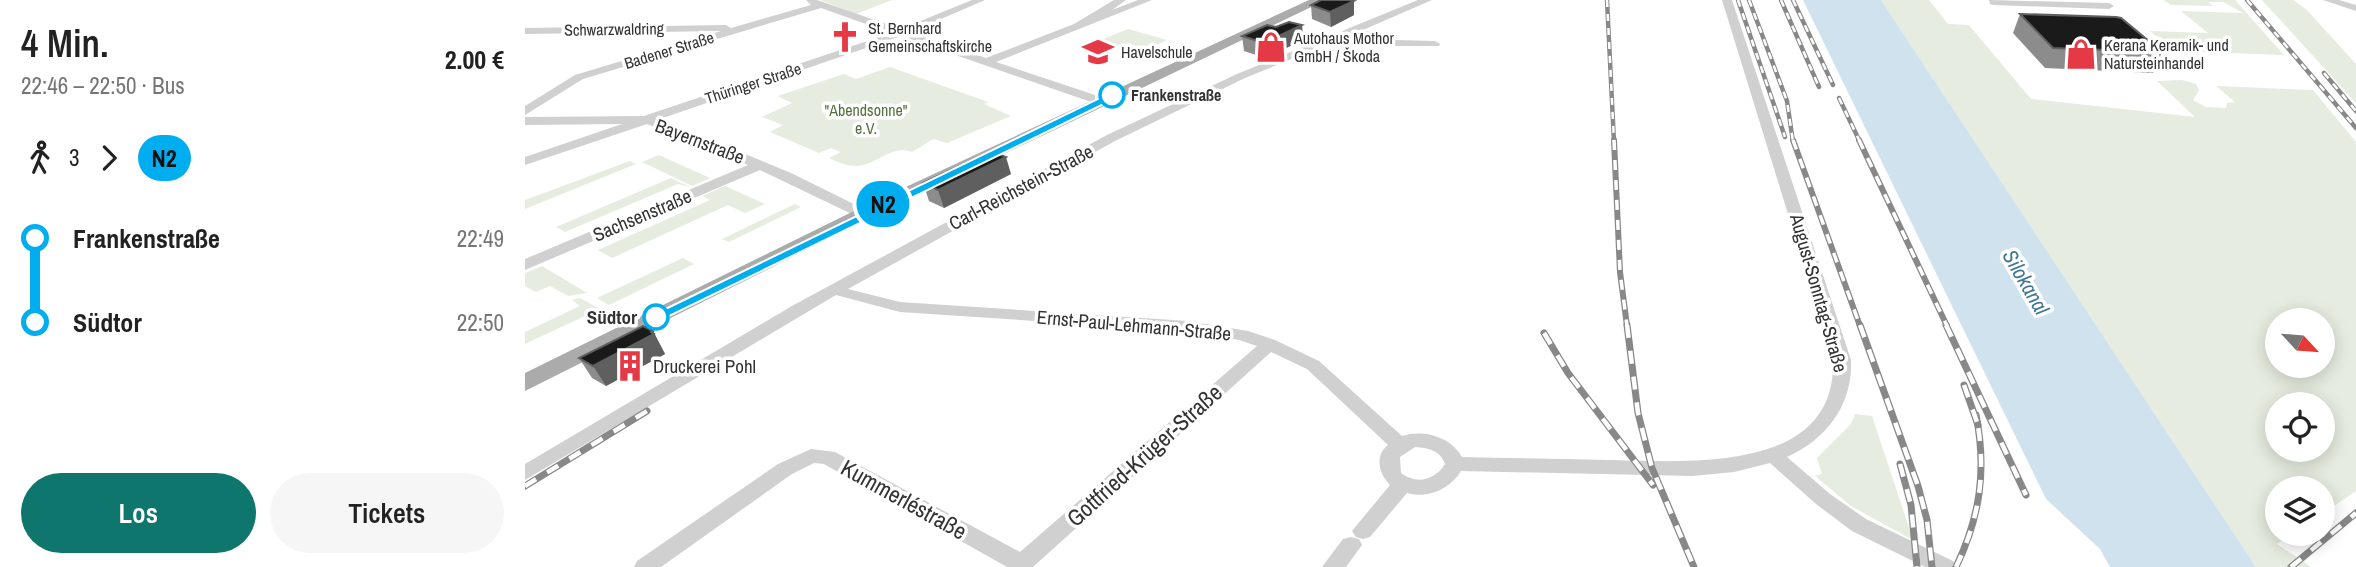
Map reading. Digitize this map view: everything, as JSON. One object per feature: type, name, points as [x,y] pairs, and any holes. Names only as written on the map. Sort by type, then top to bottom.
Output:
[{"type":"main road","points":[[525,370],[1091,98],[1307,0]]},
{"type":"main road","points":[[525,383],[858,212],[1321,0]]},
{"type":"street","points":[[808,0],[1091,98]]},
{"type":"street","name":"Thüringer Straße","points":[[525,161],[900,33],[980,0]]},
{"type":"street","points":[[1078,26],[1121,0]]},
{"type":"street","points":[[985,62],[1147,0]]},
{"type":"street","name":"Carl-Reichstein-Straße","points":[[525,473],[834,290],[1145,121],[1241,76],[1427,0]]},
{"type":"street","name":"August-Sonntag-Straße","points":[[1455,464],[1684,468],[1726,464],[1773,455],[1817,428],[1835,405],[1845,379],[1842,360],[1727,0]]},
{"type":"street","points":[[1993,2],[2109,6],[2102,0]]},
{"type":"street","points":[[2327,0],[2356,8]]},
{"type":"street","name":"Badener Straße","points":[[525,111],[579,77],[820,5]]},
{"type":"street","name":"Schwarzwaldring","points":[[525,31],[744,27]]},
{"type":"street","points":[[1355,31],[1395,43],[1434,44]]},
{"type":"street","name":"Bayernstraße","points":[[525,121],[661,123],[759,164],[858,212]]},
{"type":"street","name":"Sachsenstraße","points":[[525,265],[759,164]]},
{"type":"street","name":"Ernst-Paul-Lehmann-Straße","points":[[834,290],[900,307],[1188,326],[1242,335],[1269,344],[1323,373],[1400,445]]},
{"type":"street","name":"Gottfried-Krüger-Straße","points":[[1020,566],[1269,344]]},
{"type":"street","points":[[1418,440],[1434,443],[1448,451],[1455,464],[1448,478],[1437,485],[1414,488],[1392,477],[1388,462],[1390,454],[1400,445],[1418,440]]},
{"type":"street","points":[[1773,455],[1830,505],[1859,525],[1945,567]]},
{"type":"street","name":"Kummerléstraße","points":[[645,567],[785,469],[811,456],[828,457],[1020,566]]},
{"type":"street","points":[[1333,567],[1403,484]]},
{"type":"green space","points":[[820,0],[892,0],[856,14]]},
{"type":"green space","points":[[1881,0],[1929,0],[1948,24],[1969,25],[2031,99],[2195,117],[2157,81],[2182,80],[2196,84],[2199,90],[2193,100],[2206,107],[2226,108],[2227,103],[2235,102],[2216,86],[2313,90],[2356,142],[2356,491],[2335,505],[2335,476],[2265,476],[2265,546],[2280,546],[2311,567],[2256,567]]},
{"type":"green space","points":[[2164,0],[2235,0],[2284,55],[2174,51],[2150,31],[2208,33],[2181,11],[2243,13],[2223,2],[2208,2],[2213,6],[2171,5]]},
{"type":"green space","points":[[2262,0],[2293,0],[2306,9],[2356,64],[2356,103]]},
{"type":"green space","points":[[1128,29],[1167,40],[1136,55],[1096,42]]},
{"type":"green space","name":"\"Abendsonne\" e.V.","points":[[890,67],[988,102],[984,104],[1011,116],[947,143],[933,139],[912,152],[893,152],[869,163],[854,166],[829,158],[841,152],[831,148],[819,153],[770,132],[783,125],[762,117],[792,103],[778,96],[844,74],[856,79]]},
{"type":"green space","points":[[659,155],[710,178],[692,186],[642,162]]},
{"type":"green space","points":[[630,161],[636,164],[525,209],[525,200]]},
{"type":"green space","points":[[671,178],[690,187],[678,184],[565,232],[556,227]]},
{"type":"green space","points":[[725,186],[765,204],[745,213],[728,205],[612,258],[598,250],[710,200],[702,196]]},
{"type":"green space","points":[[795,204],[801,207],[729,242],[722,239]]},
{"type":"green space","points":[[683,258],[694,264],[609,305],[597,298]]},
{"type":"green space","points":[[542,266],[587,293],[568,296],[550,286],[536,292],[525,286],[525,273]]},
{"type":"green space","points":[[580,298],[600,309],[525,344],[525,332],[580,306],[572,300]]},
{"type":"green space","points":[[1855,414],[1872,416],[1913,540],[1851,506],[1815,476],[1822,474],[1817,458],[1851,424]]},
{"type":"water","name":"Silokanal","points":[[1803,0],[1881,0],[2256,567],[2110,567],[2100,549],[2046,499]]},
{"type":"building","points":[[1321,0],[1354,1],[1330,12],[1311,5]]},
{"type":"building","points":[[2020,14],[2121,18],[2162,52],[2053,48]]},
{"type":"building","points":[[1289,22],[1302,25],[1264,43],[1242,36],[1267,25],[1276,27]]},
{"type":"building","points":[[991,151],[1006,157],[938,190],[923,183]]},
{"type":"building","points":[[643,326],[654,334],[593,366],[579,358]]},
{"type":"railway","points":[[1607,0],[1614,142]]},
{"type":"railway","points":[[1738,0],[1785,137]]},
{"type":"railway","points":[[1749,0],[1787,101],[1793,142]]},
{"type":"railway","points":[[1781,0],[1819,87]]},
{"type":"railway","points":[[1793,0],[1833,85]]},
{"type":"railway","points":[[2247,0],[2356,128]]},
{"type":"railway","points":[[2324,73],[2356,111]]},
{"type":"railway","points":[[1839,98],[1860,142]]},
{"type":"railway","points":[[1614,140],[1620,272],[1627,326]]},
{"type":"railway","points":[[1793,140],[1860,326]]},
{"type":"railway","points":[[1859,140],[1947,326]]},
{"type":"railway","points":[[1627,325],[1638,413],[1652,468],[1694,567]]},
{"type":"railway","points":[[1860,325],[1918,486],[1927,520],[1932,567]]},
{"type":"railway","points":[[1946,325],[2026,495]]},
{"type":"railway","points":[[1544,333],[1568,373],[1653,485]]},
{"type":"railway","points":[[1964,385],[1977,422]]},
{"type":"railway","points":[[525,486],[647,411]]},
{"type":"railway","points":[[1976,415],[1977,422]]},
{"type":"railway","points":[[1956,567],[1971,530],[1979,493],[1981,455],[1977,422]]},
{"type":"railway","points":[[1900,464],[1911,505],[1917,567]]},
{"type":"railway","points":[[2291,567],[2356,513]]},
{"type":"bus line","name":"N2","points":[[656,317],[1112,95]]},
{"type":"place","name":"St. Bernhard Gemeinschaftskirche","points":[[845,37]]},
{"type":"place","name":"Autohaus Mothor GmbH / Škoda","points":[[1271,47]]},
{"type":"place","name":"Havelschule","points":[[1098,52]]},
{"type":"place","name":"Kerana Keramik- und Natursteinhandel","points":[[2081,54]]},
{"type":"place","name":"Frankenstraße","points":[[1112,95]]},
{"type":"place","name":"Südtor","points":[[656,317]]},
{"type":"place","name":"Druckerei Pohl","points":[[630,366]]}]
